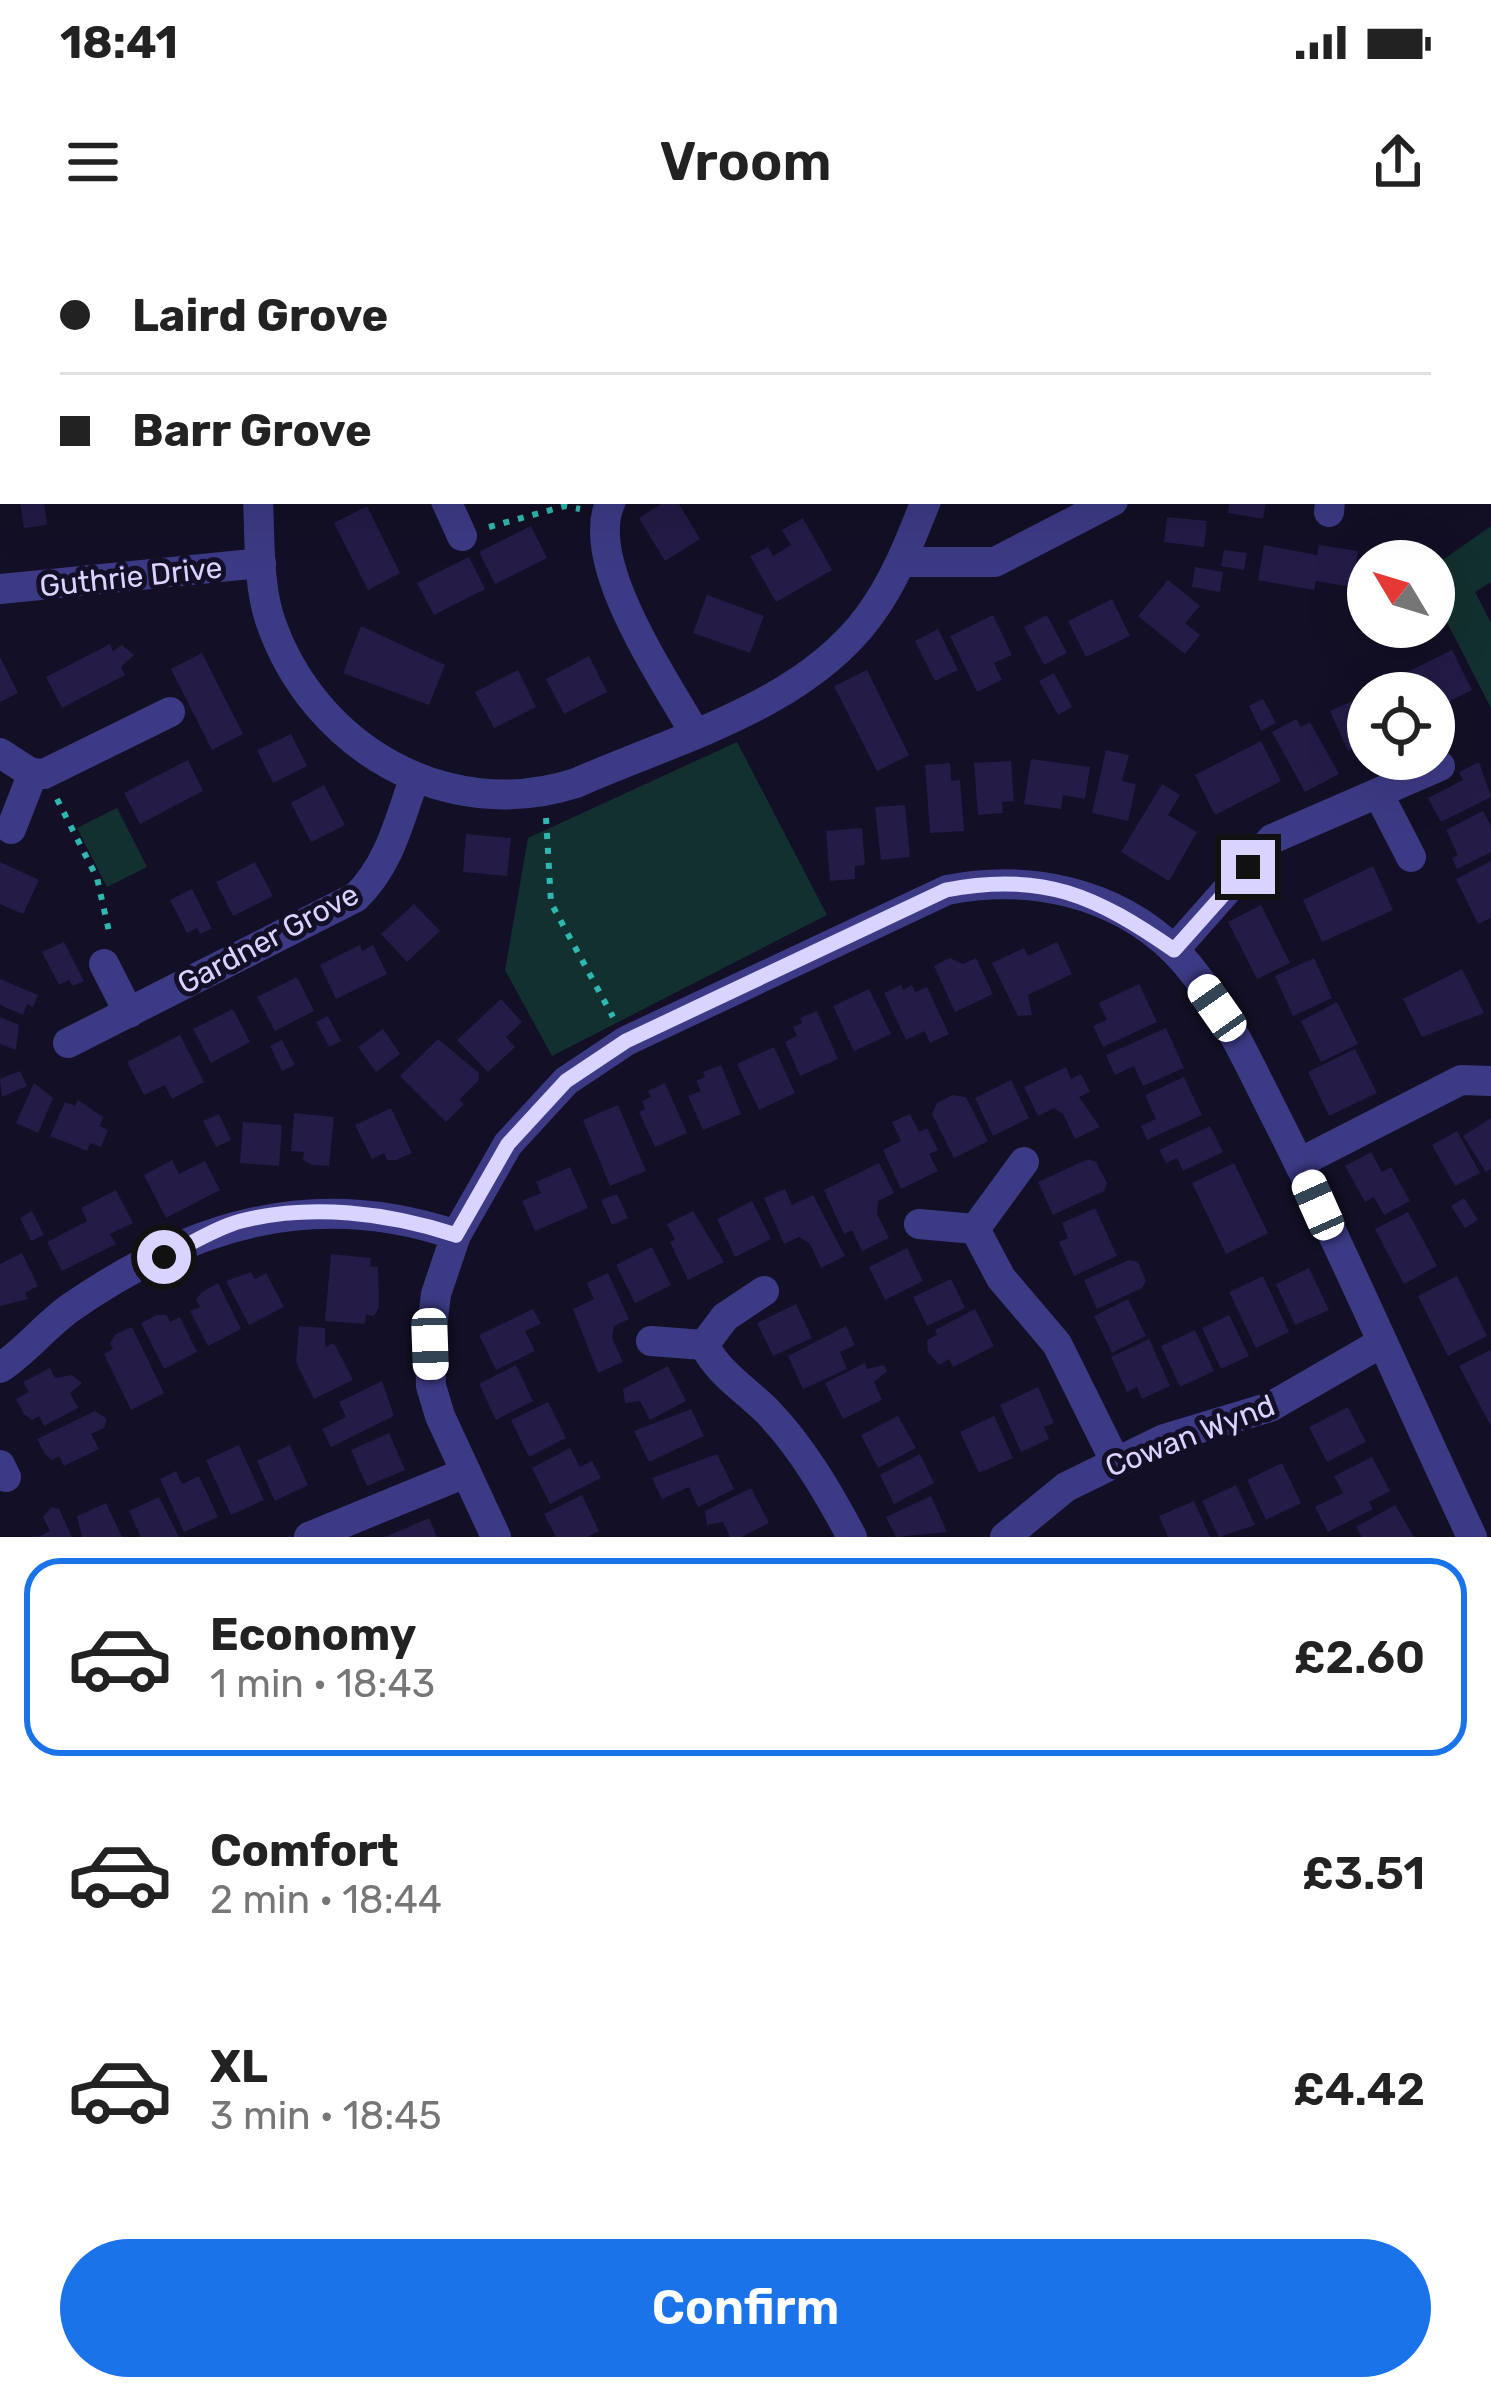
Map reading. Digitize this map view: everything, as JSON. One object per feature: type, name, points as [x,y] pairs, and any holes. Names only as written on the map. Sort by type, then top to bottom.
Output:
[{"type":"street","points":[[258,504],[268,615],[308,697],[336,729],[413,779],[505,796],[544,793],[796,684],[837,652],[869,616],[902,562],[925,504]]},
{"type":"street","points":[[447,504],[462,536]]},
{"type":"street","points":[[902,562],[995,562],[1107,504]]},
{"type":"street","points":[[608,507],[604,547],[632,622],[694,732]]},
{"type":"street","name":"Guthrie Drive","points":[[0,589],[261,563]]},
{"type":"street","points":[[10,829],[39,774],[170,712]]},
{"type":"street","points":[[0,753],[39,774]]},
{"type":"street","name":"Gardner Grove","points":[[68,1043],[356,897],[376,878],[413,779]]},
{"type":"street","points":[[1174,950],[1272,839],[1408,780]]},
{"type":"street","points":[[1378,793],[1411,857]]},
{"type":"street","points":[[496,1537],[431,1386],[430,1344],[436,1294],[456,1235],[508,1144],[566,1081],[626,1041],[946,890],[996,880],[1082,895],[1120,914],[1174,950],[1231,1028],[1299,1163],[1472,1537]]},
{"type":"street","points":[[104,964],[128,1012]]},
{"type":"street","points":[[1299,1163],[1461,1080],[1491,1081]]},
{"type":"street","points":[[974,1229],[1024,1162]]},
{"type":"street","points":[[0,1369],[86,1298],[236,1222],[307,1213],[373,1215],[456,1235]]},
{"type":"street","points":[[920,1224],[974,1229]]},
{"type":"street","points":[[974,1229],[1001,1278],[1057,1344],[1116,1463]]},
{"type":"street","points":[[704,1345],[725,1317],[764,1291]]},
{"type":"street","points":[[651,1341],[704,1345]]},
{"type":"street","name":"Cowan Wynd","points":[[1005,1537],[1039,1504],[1116,1463],[1164,1439],[1270,1407],[1381,1343]]},
{"type":"street","points":[[704,1345],[716,1368],[767,1412],[803,1458],[852,1537]]},
{"type":"street","points":[[309,1537],[465,1473]]},
{"type":"path","points":[[462,536],[565,506],[608,507]]},
{"type":"path","points":[[39,774],[98,878],[104,921],[116,950],[100,957],[104,964]]},
{"type":"path","points":[[544,793],[550,903],[626,1041]]},
{"type":"green space","points":[[1491,526],[1491,582],[1475,592],[1491,623],[1491,708],[1455,638],[1455,551]]},
{"type":"green space","points":[[737,742],[827,915],[552,1056],[505,970],[528,838]]},
{"type":"green space","points":[[117,808],[147,867],[107,887],[77,828]]},
{"type":"building","points":[[20,504],[44,504],[47,525],[24,528]]},
{"type":"building","points":[[661,504],[679,504],[700,539],[665,561],[639,518]]},
{"type":"building","points":[[1230,504],[1266,504],[1263,519],[1228,513]]},
{"type":"building","points":[[367,506],[400,573],[368,590],[334,523]]},
{"type":"building","points":[[1167,517],[1207,521],[1204,547],[1164,542]]},
{"type":"building","points":[[803,518],[832,570],[776,602],[750,556],[768,547],[773,556],[791,545],[782,530]]},
{"type":"building","points":[[531,526],[547,558],[495,584],[479,552]]},
{"type":"building","points":[[1264,545],[1317,555],[1319,545],[1347,549],[1347,586],[1316,581],[1314,590],[1258,580]]},
{"type":"building","points":[[1224,550],[1247,553],[1244,570],[1221,566]]},
{"type":"building","points":[[469,557],[485,589],[434,615],[417,583]]},
{"type":"building","points":[[1195,567],[1223,572],[1220,592],[1192,587]]},
{"type":"building","points":[[1168,580],[1200,606],[1185,623],[1200,635],[1185,654],[1138,616]]},
{"type":"building","points":[[707,595],[764,616],[750,653],[693,633]]},
{"type":"building","points":[[1112,599],[1130,636],[1086,657],[1068,621]]},
{"type":"building","points":[[993,615],[1012,655],[994,663],[1002,680],[977,692],[950,636]]},
{"type":"building","points":[[1047,615],[1067,653],[1044,665],[1024,627]]},
{"type":"building","points":[[361,626],[445,665],[429,705],[343,673]]},
{"type":"building","points":[[938,629],[958,670],[935,681],[915,641]]},
{"type":"building","points":[[110,644],[113,651],[122,645],[134,655],[121,667],[125,675],[62,708],[46,677]]},
{"type":"building","points":[[1452,650],[1472,690],[1455,698],[1455,672],[1407,672]]},
{"type":"building","points":[[202,653],[243,734],[212,750],[171,669]]},
{"type":"building","points":[[589,656],[607,692],[564,714],[546,679]]},
{"type":"building","points":[[0,657],[18,693],[0,702]]},
{"type":"building","points":[[518,670],[536,707],[494,728],[475,692]]},
{"type":"building","points":[[867,670],[909,755],[877,771],[834,686]]},
{"type":"building","points":[[1054,673],[1072,707],[1058,715],[1039,681]]},
{"type":"building","points":[[1263,699],[1276,723],[1261,731],[1249,706]]},
{"type":"building","points":[[1347,703],[1347,749],[1330,711]]},
{"type":"building","points":[[1296,719],[1301,727],[1310,722],[1339,774],[1305,792],[1272,732]]},
{"type":"building","points":[[291,734],[307,766],[273,783],[257,750]]},
{"type":"building","points":[[1261,741],[1281,781],[1215,815],[1195,775]]},
{"type":"building","points":[[1106,750],[1129,755],[1122,781],[1136,784],[1128,821],[1092,813]]},
{"type":"building","points":[[1031,759],[1090,767],[1085,799],[1063,795],[1061,809],[1024,804]]},
{"type":"building","points":[[188,760],[203,791],[140,824],[124,793]]},
{"type":"building","points":[[1011,761],[1014,801],[1002,802],[1003,813],[978,815],[974,763]]},
{"type":"building","points":[[1479,762],[1491,797],[1441,822],[1428,798],[1463,780],[1459,772]]},
{"type":"building","points":[[950,763],[951,781],[960,780],[964,831],[930,833],[925,765]]},
{"type":"building","points":[[1162,784],[1180,795],[1168,815],[1197,832],[1169,881],[1121,852]]},
{"type":"building","points":[[324,785],[345,825],[311,842],[291,803]]},
{"type":"building","points":[[905,805],[910,857],[881,860],[875,807]]},
{"type":"building","points":[[1483,811],[1491,826],[1491,852],[1457,869],[1452,858],[1458,855],[1446,830]]},
{"type":"building","points":[[862,828],[865,865],[855,866],[855,879],[830,881],[826,831]]},
{"type":"building","points":[[466,834],[511,838],[507,876],[463,872]]},
{"type":"building","points":[[1491,861],[1491,918],[1478,924],[1456,879]]},
{"type":"building","points":[[0,862],[39,880],[23,914],[0,904]]},
{"type":"building","points":[[255,862],[273,896],[233,916],[216,882]]},
{"type":"building","points":[[1373,866],[1393,910],[1322,942],[1303,900]]},
{"type":"building","points":[[192,889],[212,929],[200,934],[197,928],[187,933],[170,900]]},
{"type":"building","points":[[414,904],[440,931],[407,962],[381,934]]},
{"type":"building","points":[[1261,905],[1290,963],[1257,979],[1228,922]]},
{"type":"building","points":[[64,942],[84,981],[73,986],[69,980],[59,985],[42,952]]},
{"type":"building","points":[[1057,942],[1072,974],[1028,995],[1032,1015],[1018,1016],[992,963],[1024,948],[1028,956]]},
{"type":"building","points":[[360,945],[362,951],[373,945],[387,974],[336,999],[320,965]]},
{"type":"building","points":[[950,958],[963,964],[976,958],[993,994],[955,1012],[934,966]]},
{"type":"building","points":[[1314,958],[1332,998],[1293,1016],[1275,976]]},
{"type":"building","points":[[1462,969],[1484,1013],[1422,1037],[1403,999]]},
{"type":"building","points":[[297,977],[314,1011],[275,1031],[257,997]]},
{"type":"building","points":[[0,979],[38,995],[33,1007],[27,1004],[23,1015],[0,1005]]},
{"type":"building","points":[[1139,984],[1157,1022],[1103,1047],[1093,1026],[1107,1020],[1099,1003]]},
{"type":"building","points":[[901,985],[903,990],[912,985],[915,992],[927,987],[949,1034],[930,1043],[925,1031],[906,1040],[884,993]]},
{"type":"building","points":[[869,989],[891,1034],[854,1051],[833,1006]]},
{"type":"building","points":[[501,999],[522,1022],[506,1037],[515,1047],[488,1072],[457,1040]]},
{"type":"building","points":[[1337,1002],[1358,1044],[1321,1062],[1301,1021]]},
{"type":"building","points":[[233,1009],[250,1042],[211,1063],[193,1029]]},
{"type":"building","points":[[817,1011],[838,1059],[800,1076],[785,1042],[797,1036],[793,1027],[802,1023],[800,1018]]},
{"type":"building","points":[[328,1016],[341,1041],[329,1047],[316,1022]]},
{"type":"building","points":[[0,1017],[19,1025],[16,1050],[0,1044]]},
{"type":"building","points":[[1166,1028],[1184,1068],[1143,1086],[1134,1066],[1115,1075],[1106,1055]]},
{"type":"building","points":[[383,1029],[400,1054],[376,1072],[358,1047]]},
{"type":"building","points":[[180,1035],[204,1082],[172,1099],[165,1085],[144,1095],[127,1062]]},
{"type":"building","points":[[438,1039],[479,1073],[478,1081],[459,1100],[464,1104],[446,1122],[400,1076]]},
{"type":"building","points":[[282,1040],[295,1065],[282,1071],[270,1046]]},
{"type":"building","points":[[774,1047],[795,1093],[759,1110],[737,1064]]},
{"type":"building","points":[[1355,1049],[1377,1093],[1329,1116],[1308,1072]]},
{"type":"building","points":[[721,1065],[741,1114],[703,1130],[688,1096],[701,1091],[696,1081],[705,1077],[703,1072]]},
{"type":"building","points":[[1066,1067],[1071,1079],[1081,1074],[1090,1092],[1079,1097],[1100,1127],[1075,1139],[1063,1114],[1054,1108],[1038,1116],[1024,1087]]},
{"type":"building","points":[[20,1071],[27,1086],[2,1097],[0,1079]]},
{"type":"building","points":[[1184,1077],[1202,1115],[1147,1140],[1141,1126],[1156,1119],[1145,1095]]},
{"type":"building","points":[[1011,1080],[1029,1118],[993,1136],[975,1098]]},
{"type":"building","points":[[34,1083],[53,1098],[38,1133],[16,1123]]},
{"type":"building","points":[[665,1083],[687,1133],[655,1147],[639,1112],[645,1109],[642,1101],[651,1097],[648,1091]]},
{"type":"building","points":[[953,1095],[966,1097],[988,1141],[954,1158],[932,1114],[937,1103]]},
{"type":"building","points":[[78,1100],[103,1117],[100,1126],[108,1130],[101,1147],[90,1143],[87,1151],[50,1136],[65,1102],[75,1106]]},
{"type":"building","points":[[618,1105],[646,1171],[610,1186],[583,1120]]},
{"type":"building","points":[[391,1108],[412,1153],[396,1160],[387,1160],[384,1153],[372,1159],[355,1125]]},
{"type":"building","points":[[294,1113],[334,1117],[329,1166],[312,1165],[303,1160],[304,1152],[291,1151]]},
{"type":"building","points":[[219,1114],[231,1140],[216,1147],[203,1121]]},
{"type":"building","points":[[910,1114],[919,1132],[927,1128],[938,1150],[929,1154],[938,1171],[901,1189],[883,1150],[901,1141],[892,1122]]},
{"type":"building","points":[[1491,1118],[1491,1169],[1486,1172],[1463,1136]]},
{"type":"building","points":[[243,1122],[282,1125],[279,1166],[240,1163]]},
{"type":"building","points":[[1210,1126],[1223,1152],[1183,1171],[1177,1158],[1166,1163],[1159,1150]]},
{"type":"building","points":[[1457,1131],[1480,1173],[1455,1186],[1432,1145]]},
{"type":"building","points":[[1371,1152],[1382,1172],[1391,1167],[1410,1201],[1384,1215],[1374,1197],[1365,1202],[1345,1166]]},
{"type":"building","points":[[1088,1159],[1096,1162],[1107,1183],[1104,1191],[1053,1215],[1038,1182]]},
{"type":"building","points":[[172,1160],[179,1174],[205,1161],[220,1190],[166,1218],[144,1175]]},
{"type":"building","points":[[879,1163],[894,1193],[878,1201],[877,1214],[889,1238],[862,1251],[852,1230],[844,1234],[824,1190]]},
{"type":"building","points":[[1234,1163],[1268,1233],[1226,1254],[1192,1183]]},
{"type":"building","points":[[570,1167],[588,1208],[535,1231],[522,1201],[541,1193],[536,1182]]},
{"type":"building","points":[[785,1189],[792,1205],[813,1195],[845,1256],[821,1268],[810,1244],[799,1237],[784,1244],[764,1198]]},
{"type":"building","points":[[116,1190],[133,1223],[110,1234],[116,1244],[62,1271],[47,1242],[87,1221],[81,1208]]},
{"type":"building","points":[[617,1194],[628,1218],[612,1225],[601,1200]]},
{"type":"building","points":[[1464,1198],[1478,1220],[1465,1228],[1451,1206]]},
{"type":"building","points":[[752,1201],[771,1239],[735,1257],[717,1219]]},
{"type":"building","points":[[1095,1208],[1117,1256],[1074,1276],[1059,1242],[1068,1238],[1062,1223]]},
{"type":"building","points":[[32,1211],[44,1235],[31,1241],[20,1218]]},
{"type":"building","points":[[693,1211],[724,1262],[688,1280],[667,1224]]},
{"type":"building","points":[[1408,1212],[1437,1266],[1404,1284],[1375,1229]]},
{"type":"building","points":[[652,1247],[671,1285],[635,1303],[616,1265]]},
{"type":"building","points":[[907,1248],[923,1281],[885,1300],[869,1267]]},
{"type":"building","points":[[22,1253],[38,1286],[25,1293],[28,1299],[0,1306],[0,1264]]},
{"type":"building","points":[[331,1254],[371,1258],[370,1266],[378,1267],[379,1307],[374,1316],[366,1315],[365,1324],[325,1321]]},
{"type":"building","points":[[1129,1260],[1138,1262],[1146,1281],[1142,1288],[1097,1309],[1084,1280]]},
{"type":"building","points":[[1309,1268],[1329,1310],[1295,1325],[1276,1284]]},
{"type":"building","points":[[251,1272],[255,1279],[266,1273],[284,1307],[249,1325],[226,1281]]},
{"type":"building","points":[[608,1273],[629,1319],[614,1326],[612,1338],[623,1362],[598,1373],[573,1309],[594,1299],[587,1283]]},
{"type":"building","points":[[1263,1276],[1289,1332],[1256,1348],[1229,1292]]},
{"type":"building","points":[[1457,1276],[1487,1336],[1448,1356],[1418,1296]]},
{"type":"building","points":[[951,1279],[965,1308],[927,1326],[913,1297]]},
{"type":"building","points":[[218,1283],[241,1329],[208,1346],[190,1311],[200,1307],[196,1299],[202,1292]]},
{"type":"building","points":[[1128,1299],[1146,1336],[1112,1353],[1094,1316]]},
{"type":"building","points":[[796,1304],[812,1338],[773,1356],[757,1323]]},
{"type":"building","points":[[533,1309],[541,1324],[525,1331],[535,1351],[496,1370],[479,1335]]},
{"type":"building","points":[[975,1309],[994,1346],[953,1367],[949,1359],[939,1365],[928,1352],[927,1340],[937,1335],[935,1330]]},
{"type":"building","points":[[167,1315],[170,1322],[180,1317],[197,1352],[164,1369],[141,1323]]},
{"type":"building","points":[[1229,1315],[1249,1356],[1221,1369],[1202,1328]]},
{"type":"building","points":[[299,1326],[325,1328],[325,1347],[334,1343],[353,1380],[314,1399],[296,1362]]},
{"type":"building","points":[[846,1326],[855,1345],[840,1352],[847,1369],[803,1389],[788,1356]]},
{"type":"building","points":[[132,1327],[164,1393],[131,1410],[104,1354],[113,1349],[110,1343],[116,1334]]},
{"type":"building","points":[[1195,1330],[1214,1371],[1180,1387],[1161,1346]]},
{"type":"building","points":[[1149,1339],[1170,1386],[1142,1399],[1137,1387],[1127,1392],[1111,1357]]},
{"type":"building","points":[[1491,1350],[1491,1426],[1459,1366]]},
{"type":"building","points":[[865,1363],[867,1369],[884,1365],[887,1371],[874,1382],[882,1400],[843,1419],[825,1383]]},
{"type":"building","points":[[516,1365],[533,1401],[496,1420],[479,1384]]},
{"type":"building","points":[[668,1366],[686,1401],[650,1420],[640,1401],[625,1403],[623,1389]]},
{"type":"building","points":[[50,1368],[55,1378],[72,1375],[82,1383],[70,1393],[78,1408],[44,1426],[39,1416],[32,1420],[24,1414],[16,1399],[29,1392],[23,1382]]},
{"type":"building","points":[[382,1381],[394,1416],[331,1447],[322,1429],[346,1417],[339,1402]]},
{"type":"building","points":[[1038,1387],[1054,1423],[1044,1427],[1049,1439],[1021,1452],[1000,1405]]},
{"type":"building","points":[[548,1402],[566,1438],[529,1457],[511,1420]]},
{"type":"building","points":[[1348,1407],[1366,1442],[1327,1462],[1309,1427]]},
{"type":"building","points":[[691,1409],[704,1436],[649,1462],[634,1431]]},
{"type":"building","points":[[95,1411],[107,1419],[104,1428],[91,1434],[99,1449],[64,1466],[59,1456],[52,1460],[45,1454],[37,1439]]},
{"type":"building","points":[[898,1416],[916,1448],[878,1468],[861,1435]]},
{"type":"building","points":[[994,1416],[1013,1458],[979,1473],[960,1432]]},
{"type":"building","points":[[389,1433],[405,1470],[367,1486],[351,1450]]},
{"type":"building","points":[[239,1445],[264,1500],[231,1515],[206,1460]]},
{"type":"building","points":[[290,1445],[308,1485],[275,1501],[257,1461]]},
{"type":"building","points":[[570,1448],[580,1467],[592,1461],[601,1478],[550,1504],[532,1468]]},
{"type":"building","points":[[717,1454],[734,1489],[698,1507],[689,1487],[662,1499],[652,1478]]},
{"type":"building","points":[[920,1454],[934,1483],[894,1504],[880,1475]]},
{"type":"building","points":[[1372,1457],[1390,1491],[1369,1502],[1373,1509],[1328,1532],[1315,1507],[1343,1493],[1334,1476]]},
{"type":"building","points":[[1282,1463],[1301,1503],[1266,1520],[1247,1480]]},
{"type":"building","points":[[176,1471],[182,1484],[199,1476],[218,1517],[184,1532],[160,1479]]},
{"type":"building","points":[[1236,1485],[1255,1525],[1219,1537],[1202,1501]]},
{"type":"building","points":[[751,1488],[769,1523],[741,1537],[730,1537],[723,1522],[707,1525],[705,1511]]},
{"type":"building","points":[[582,1495],[599,1531],[587,1537],[556,1537],[544,1514]]},
{"type":"building","points":[[931,1496],[947,1532],[896,1537],[886,1517]]},
{"type":"building","points":[[159,1497],[179,1537],[141,1537],[129,1511]]},
{"type":"building","points":[[1194,1501],[1210,1537],[1168,1537],[1159,1516]]},
{"type":"building","points":[[106,1503],[122,1537],[82,1537],[77,1516]]},
{"type":"building","points":[[1395,1505],[1414,1537],[1362,1537],[1356,1527]]},
{"type":"building","points":[[52,1507],[59,1509],[72,1537],[38,1537],[50,1531],[43,1517]]},
{"type":"building","points":[[429,1518],[437,1537],[385,1537]]},
{"type":"route","points":[[164,1257],[236,1222],[266,1216],[373,1215],[456,1235],[508,1144],[566,1081],[626,1041],[946,890],[996,880],[1082,895],[1174,950],[1248,867]]}]
